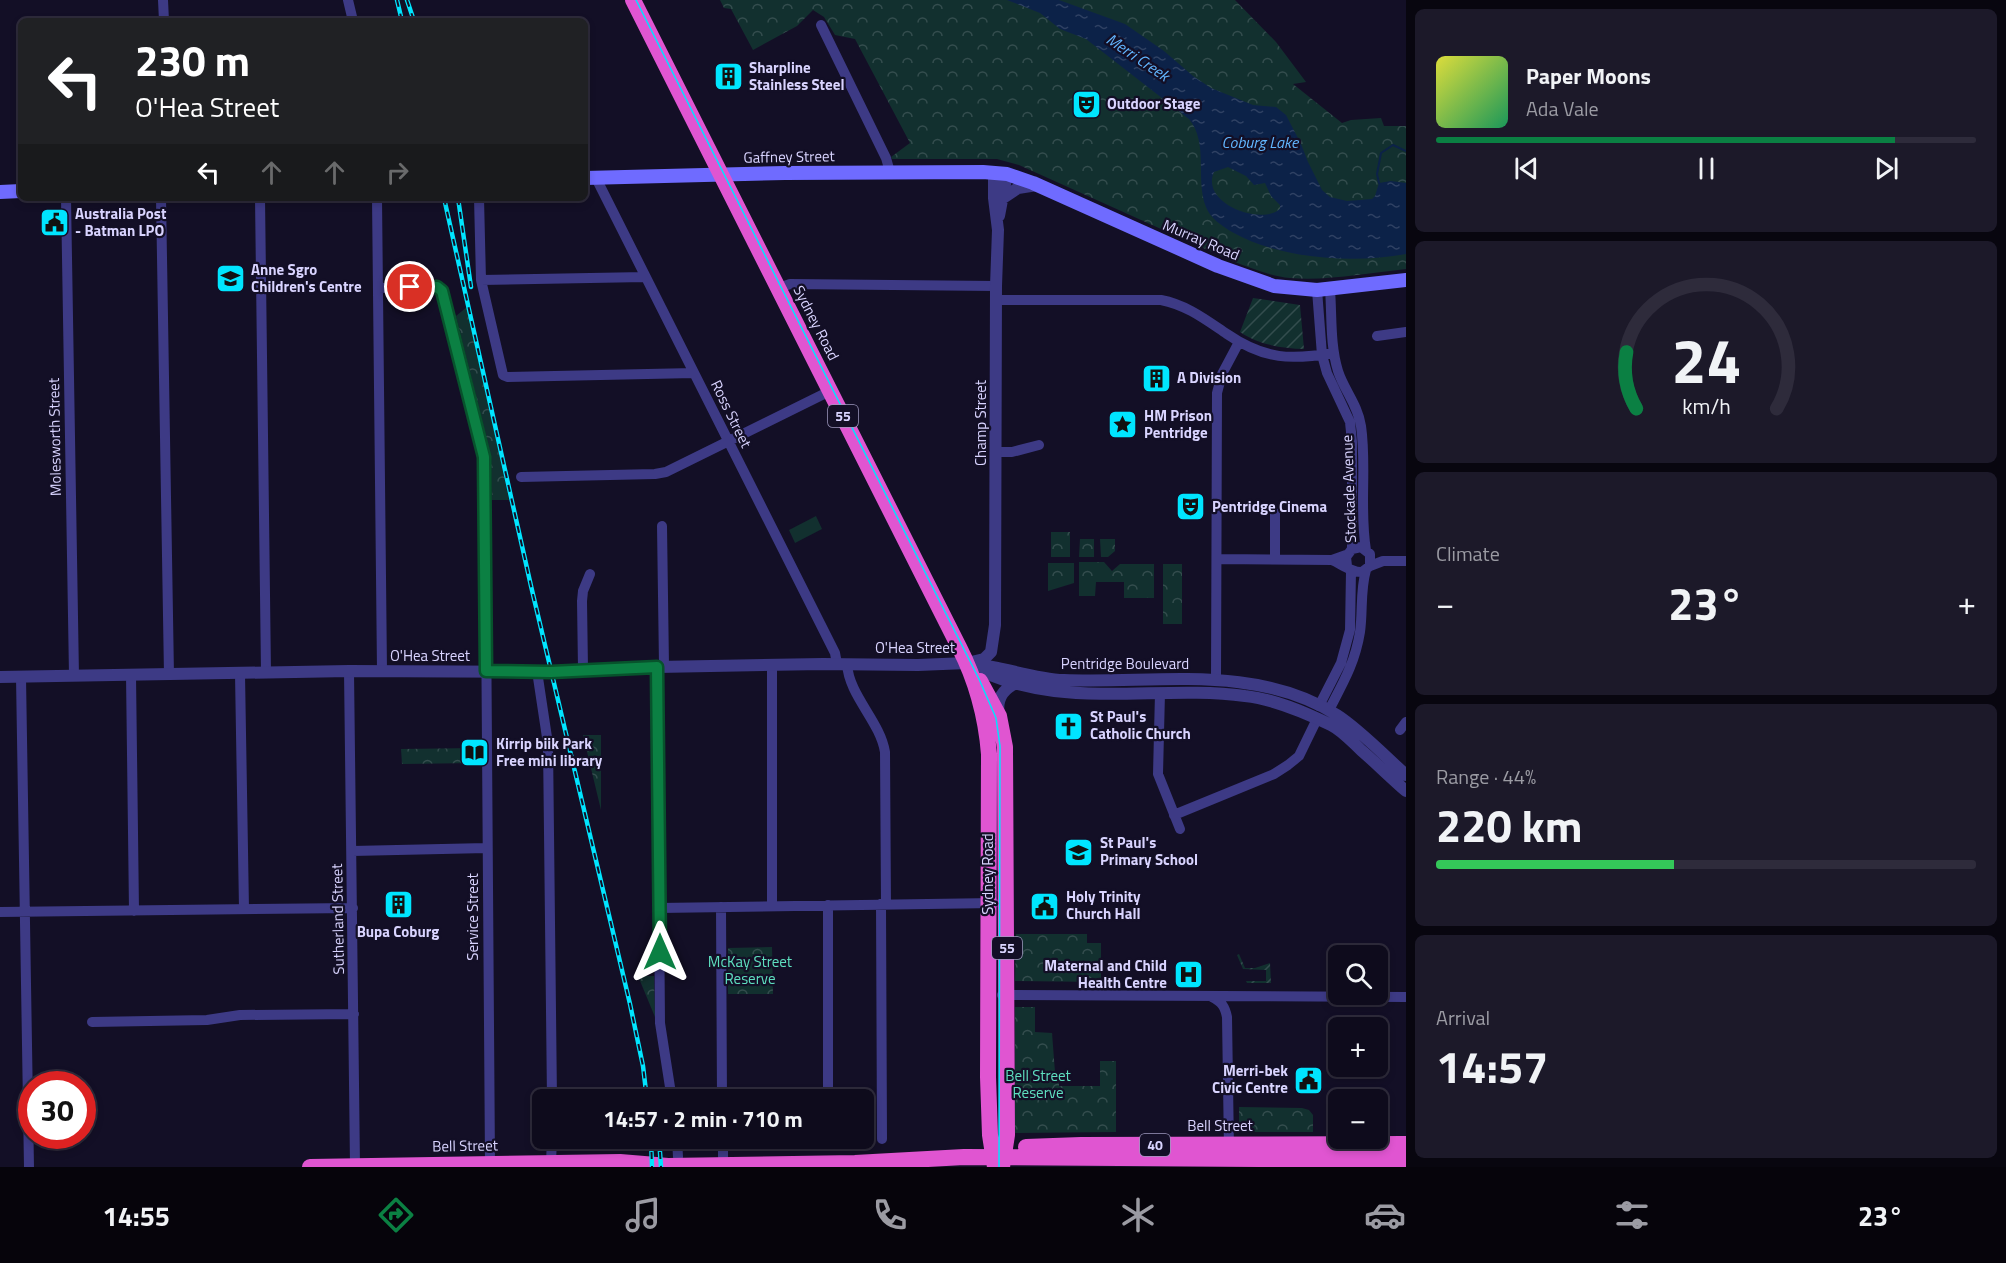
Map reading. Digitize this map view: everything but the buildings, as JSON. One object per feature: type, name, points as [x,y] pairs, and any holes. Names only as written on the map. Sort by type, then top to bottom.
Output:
[{"type":"highway","name":"Sydney Road","points":[[633,0],[967,663],[980,703],[988,738],[990,769],[988,1077],[999,1158]]},
{"type":"highway","name":"Sydney Road","points":[[967,663],[985,688],[999,716],[1005,747],[1007,994],[999,1158]]},
{"type":"highway","name":"Bell Street","points":[[1229,1152],[1406,1144]]},
{"type":"highway","name":"Bell Street","points":[[310,1167],[550,1165],[620,1162],[669,1166],[964,1157],[1058,1157],[1153,1151],[1229,1152],[1395,1162]]},
{"type":"highway","name":"Bell Street","points":[[620,1162],[642,1158],[723,1156],[855,1162]]},
{"type":"main road","name":"Gaffney Street","points":[[590,178],[890,172],[1000,173]]},
{"type":"main road","name":"Murray Road","points":[[1000,173],[1037,184],[1218,266],[1274,286],[1323,289],[1406,280]]},
{"type":"main road","points":[[0,192],[18,191]]},
{"type":"street","points":[[163,0],[164,18]]},
{"type":"street","points":[[348,0],[351,18]]},
{"type":"street","points":[[821,25],[890,172]]},
{"type":"street","name":"Champ Street","points":[[1000,173],[1003,198],[998,220],[996,286],[996,626],[999,659],[1005,668]]},
{"type":"street","name":"Champ Street","points":[[998,220],[994,198],[1000,173]]},
{"type":"street","name":"Ross Street","points":[[590,178],[645,277],[836,656],[880,736],[885,752],[882,1139]]},
{"type":"street","points":[[1003,198],[1018,189],[1037,184]]},
{"type":"street","name":"Molesworth Street","points":[[66,201],[74,676]]},
{"type":"street","points":[[161,201],[169,675]]},
{"type":"street","points":[[260,201],[266,673]]},
{"type":"street","points":[[377,201],[382,671]]},
{"type":"street","points":[[479,201],[481,280],[503,375],[508,377],[694,373]]},
{"type":"street","points":[[481,280],[645,277]]},
{"type":"street","points":[[778,288],[790,284],[996,286]]},
{"type":"street","name":"Service Street","points":[[378,288],[437,287],[444,295],[484,457],[490,1164]]},
{"type":"street","name":"Stockade Avenue","points":[[1174,815],[1274,774],[1299,756],[1322,712],[1352,666],[1360,630],[1362,586],[1368,568],[1368,552],[1363,532],[1364,443],[1361,422],[1344,386],[1334,353],[1323,289]]},
{"type":"street","name":"Stockade Avenue","points":[[1322,712],[1341,663],[1350,630],[1352,442],[1350,422],[1327,373],[1322,355],[1323,289]]},
{"type":"street","points":[[996,300],[1171,302],[1191,310],[1239,342],[1270,355],[1299,358],[1334,353]]},
{"type":"street","points":[[1377,336],[1406,333]]},
{"type":"street","points":[[1216,686],[1217,393],[1222,374],[1239,342]]},
{"type":"street","points":[[521,477],[661,473],[830,391]]},
{"type":"street","points":[[996,452],[1012,452],[1039,445]]},
{"type":"street","points":[[1275,513],[1275,559]]},
{"type":"street","points":[[662,526],[660,1023],[670,1089]]},
{"type":"street","points":[[1217,559],[1349,560],[1361,547],[1383,561]]},
{"type":"street","points":[[1349,560],[1358,573],[1383,561],[1406,561]]},
{"type":"street","points":[[583,669],[582,601],[583,591],[590,574]]},
{"type":"street","name":"Champ Street","points":[[967,663],[984,659],[989,655],[996,626]]},
{"type":"street","name":"O'Hea Street","points":[[0,677],[967,663]]},
{"type":"street","name":"Pentridge Boulevard","points":[[967,663],[1063,680],[1216,686],[1247,696],[1322,712],[1339,717],[1406,775]]},
{"type":"street","name":"Pentridge Boulevard","points":[[967,663],[988,675],[1070,693],[1160,693],[1216,686]]},
{"type":"street","points":[[772,665],[772,906]]},
{"type":"street","name":"Sutherland Street","points":[[349,671],[355,1166]]},
{"type":"street","points":[[537,671],[548,744],[552,1089]]},
{"type":"street","points":[[240,674],[244,909]]},
{"type":"street","points":[[131,675],[134,910]]},
{"type":"street","points":[[21,676],[29,1167]]},
{"type":"street","points":[[999,716],[1001,695],[1005,689],[1017,683]]},
{"type":"street","points":[[1160,693],[1158,774],[1180,829]]},
{"type":"street","name":"Pentridge Boulevard","points":[[1322,712],[1332,725],[1406,791]]},
{"type":"street","points":[[352,851],[487,848]]},
{"type":"street","points":[[659,908],[1007,902]]},
{"type":"street","points":[[828,905],[828,1089]]},
{"type":"street","points":[[721,907],[722,1089]]},
{"type":"street","points":[[0,912],[353,908]]},
{"type":"street","points":[[990,994],[1406,997]]},
{"type":"street","points":[[1212,997],[1219,1000],[1225,1007],[1227,1017],[1229,1152]]},
{"type":"street","points":[[1227,1017],[1232,1005],[1246,997]]},
{"type":"street","points":[[92,1022],[207,1020],[240,1015],[354,1014]]},
{"type":"street","points":[[550,1165],[551,1149]]},
{"type":"street","points":[[678,1149],[678,1157]]},
{"type":"street","points":[[723,1149],[723,1156]]},
{"type":"green space","points":[[720,0],[1235,0],[1276,42],[1306,82],[1293,84],[1342,123],[1351,120],[1381,118],[1384,126],[1406,126],[1406,269],[1319,278],[1290,278],[1275,275],[1232,261],[1019,165],[997,159],[892,159],[891,157],[910,143],[855,39],[835,35],[824,17],[813,10],[797,26],[753,50],[731,9],[724,8]]},
{"type":"green space","points":[[1253,298],[1300,305],[1304,349],[1271,345],[1240,332]]},
{"type":"green space","points":[[467,307],[509,500],[492,500],[491,457],[456,316]]},
{"type":"green space","points":[[816,516],[822,529],[795,543],[789,530]]},
{"type":"green space","points":[[1051,532],[1070,532],[1070,557],[1051,557]]},
{"type":"green space","points":[[1080,539],[1094,539],[1094,557],[1079,557]]},
{"type":"green space","points":[[1100,539],[1115,539],[1115,551],[1108,557],[1101,557]]},
{"type":"green space","points":[[1079,562],[1104,562],[1112,571],[1120,564],[1154,564],[1154,598],[1124,598],[1124,582],[1096,582],[1095,596],[1079,596]]},
{"type":"green space","points":[[1048,563],[1074,563],[1074,583],[1048,591]]},
{"type":"green space","points":[[1163,564],[1182,564],[1182,624],[1163,624]]},
{"type":"green space","points":[[583,735],[601,735],[601,810]]},
{"type":"green space","points":[[476,748],[477,763],[402,764],[401,749]]},
{"type":"green space","points":[[1016,934],[1087,934],[1087,943],[1101,943],[1101,982],[1015,981]]},
{"type":"green space","name":"McKay Street Reserve","points":[[772,947],[773,994],[728,994],[728,948]]},
{"type":"green space","points":[[1239,954],[1245,968],[1255,968],[1270,963],[1271,983],[1247,983],[1246,981],[1266,981],[1266,970],[1243,969],[1237,955]]},
{"type":"green space","points":[[638,976],[654,976],[655,1017]]},
{"type":"green space","name":"Bell Street Reserve","points":[[1015,1007],[1035,1007],[1035,1032],[1052,1033],[1055,1072],[1059,1072],[1059,1086],[1100,1086],[1100,1061],[1116,1061],[1116,1132],[1015,1133]]},
{"type":"green space","points":[[1239,1107],[1309,1110],[1313,1115],[1313,1132],[1239,1132]]},
{"type":"water","name":"Coburg Lake","points":[[1007,0],[1059,0],[1125,24],[1211,88],[1253,105],[1276,107],[1286,115],[1322,190],[1330,197],[1347,201],[1372,199],[1379,183],[1391,181],[1406,183],[1406,254],[1363,259],[1317,257],[1272,248],[1251,241],[1224,227],[1213,218],[1206,207],[1203,196],[1199,139],[1189,119],[1086,39],[1060,29],[1040,13]],"holes":[[[1228,167],[1246,176],[1254,185],[1265,183],[1271,196],[1280,205],[1280,209],[1271,214],[1247,213],[1223,202],[1212,183],[1214,172]]]},
{"type":"waterway","points":[[1379,183],[1377,174],[1381,153],[1393,145],[1406,151]]},
{"type":"tram line","points":[[636,0],[979,679],[996,718],[1000,746],[999,1167]]},
{"type":"railway","points":[[397,0],[401,18]]},
{"type":"railway","points":[[407,0],[413,18]]},
{"type":"railway","points":[[445,201],[531,586],[630,1004],[646,1089]]},
{"type":"railway","points":[[458,201],[471,287]]},
{"type":"railway","points":[[651,1149],[652,1167]]},
{"type":"railway","points":[[660,1149],[661,1167]]},
{"type":"place","name":"Sharpline Stainless Steel","points":[[728,77]]},
{"type":"place","name":"Outdoor Stage","points":[[1086,104]]},
{"type":"place","name":"Australia Post - Batman LPO","points":[[54,223]]},
{"type":"place","name":"Anne Sgro Children's Centre","points":[[230,279]]},
{"type":"place","name":"A Division","points":[[1156,378]]},
{"type":"place","name":"HM Prison Pentridge","points":[[1123,425]]},
{"type":"place","name":"Pentridge Cinema","points":[[1191,507]]},
{"type":"place","name":"St Paul's Catholic Church","points":[[1069,726]]},
{"type":"place","name":"Kirrip biik Park Free mini library","points":[[475,753]]},
{"type":"place","name":"St Paul's Primary School","points":[[1079,852]]},
{"type":"place","name":"Bupa Coburg","points":[[398,905]]},
{"type":"place","name":"Holy Trinity Church Hall","points":[[1045,906]]},
{"type":"place","name":"Maternal and Child Health Centre","points":[[1188,975]]},
{"type":"place","name":"Merri-bek Civic Centre","points":[[1309,1080]]},
{"type":"route","points":[[410,287],[437,287],[444,295],[484,457],[486,671],[551,672],[657,667],[660,952]]},
{"type":"water label","name":"Merri Creek","points":[[1138,57]]}]
